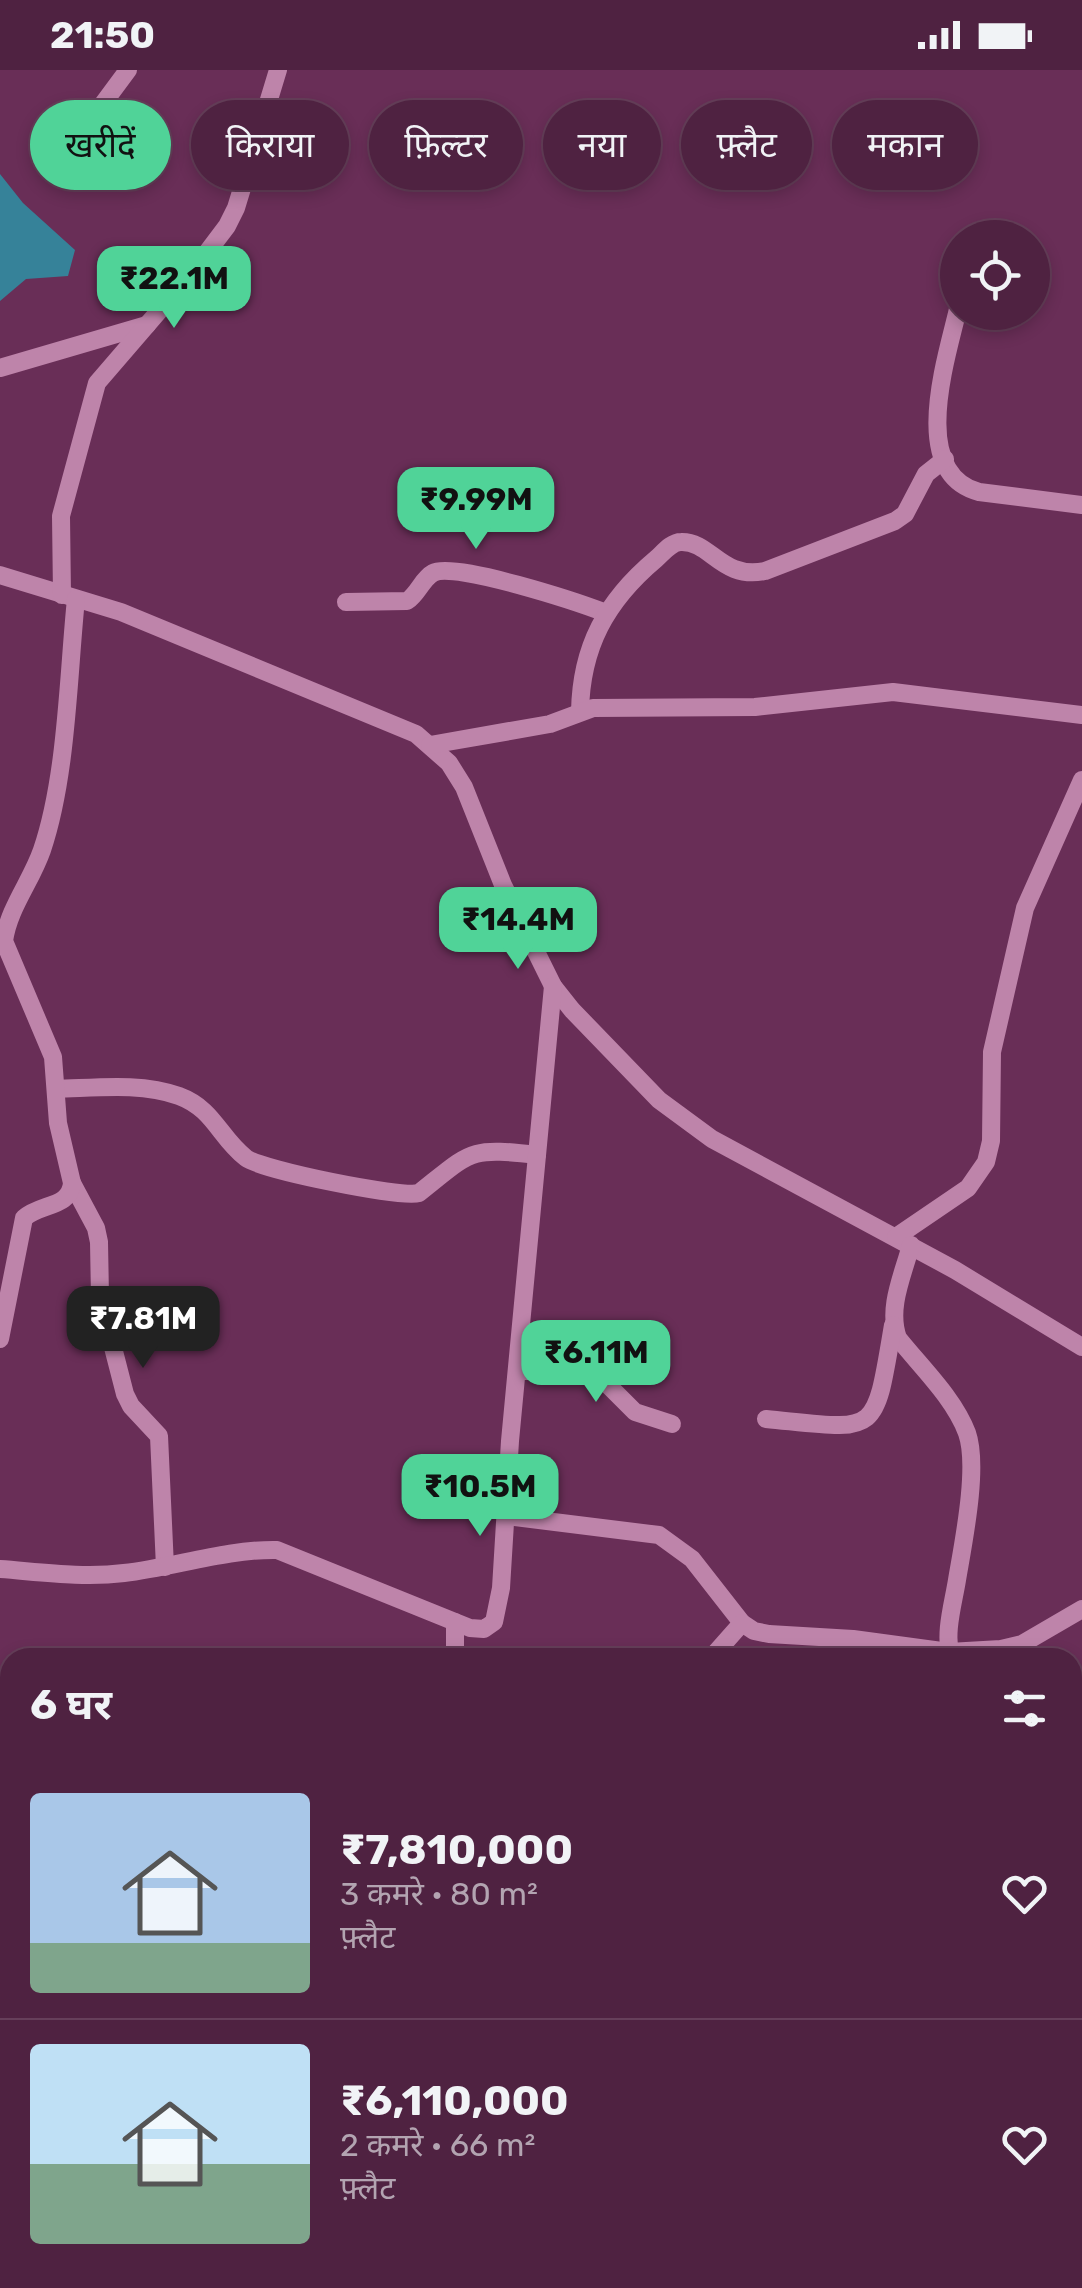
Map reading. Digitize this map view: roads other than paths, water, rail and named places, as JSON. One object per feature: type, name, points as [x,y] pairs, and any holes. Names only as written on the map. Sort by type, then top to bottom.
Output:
[{"type":"street","points":[[106,100],[128,70]]},
{"type":"street","points":[[165,1567],[160,1436],[131,1406],[125,1394],[100,1297],[96,1228],[72,1182],[58,1124],[53,1057],[4,941],[17,901],[42,850],[56,793],[69,597],[61,516],[97,383],[199,263],[236,208],[278,70]]},
{"type":"street","points":[[0,368],[148,324]]},
{"type":"street","points":[[953,330],[935,426],[944,459],[956,480],[966,489],[1082,505]]},
{"type":"street","points":[[580,712],[580,676],[606,613],[635,576],[673,544],[692,544],[736,572],[752,574],[895,521],[905,514],[926,474],[944,459]]},
{"type":"street","points":[[346,602],[407,601],[430,574],[449,570],[556,594],[606,613]]},
{"type":"street","points":[[0,576],[121,612],[416,734],[448,763],[464,787],[503,886],[553,986],[660,1100],[701,1131],[903,1241],[1082,1348]]},
{"type":"street","points":[[430,745],[550,724],[580,712],[632,706],[755,707],[893,692],[1082,714]]},
{"type":"street","points":[[766,1419],[852,1426],[870,1416],[882,1391],[903,1241],[968,1188],[986,1162],[991,1142],[992,1052],[1026,908],[1082,780]]},
{"type":"street","points":[[0,1569],[92,1576],[165,1567],[254,1549],[277,1550],[470,1628],[484,1629],[494,1622],[501,1588],[553,986]]},
{"type":"street","points":[[56,1089],[124,1088],[168,1093],[201,1107],[235,1148],[258,1166],[396,1193],[419,1193],[467,1155],[478,1152],[538,1155]]},
{"type":"street","points":[[0,1339],[22,1222],[34,1210],[67,1199],[72,1182]]},
{"type":"street","points":[[893,1324],[898,1338],[955,1410],[968,1434],[971,1458],[967,1510],[949,1648]]},
{"type":"street","points":[[517,1371],[590,1371],[616,1391],[634,1412],[672,1424]]},
{"type":"street","points":[[506,1516],[660,1535],[692,1558],[742,1623],[754,1631],[908,1648]]},
{"type":"street","points":[[996,1648],[1022,1644],[1082,1609]]},
{"type":"street","points":[[454,1648],[455,1622]]},
{"type":"street","points":[[720,1648],[742,1623]]},
{"type":"water","points":[[0,174],[23,203],[75,250],[68,276],[26,279],[0,301]]}]
